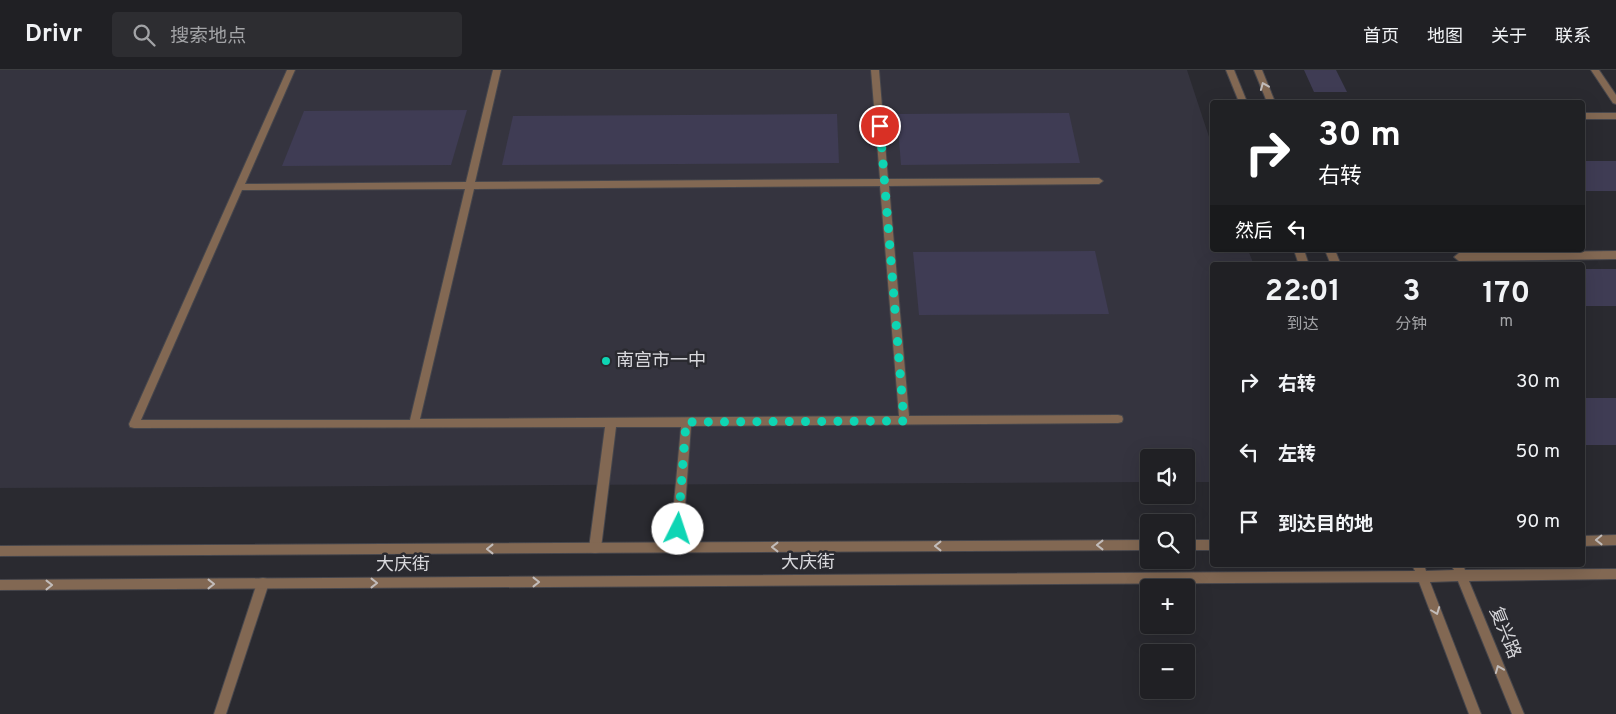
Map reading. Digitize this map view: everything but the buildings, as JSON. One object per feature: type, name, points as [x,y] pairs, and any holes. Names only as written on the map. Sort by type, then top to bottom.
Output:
[{"type":"street","points":[[291,70],[134,424],[1118,419]]},
{"type":"street","points":[[414,424],[497,70]]},
{"type":"street","points":[[875,70],[904,421]]},
{"type":"street","points":[[1230,70],[1242,100]]},
{"type":"street","points":[[1258,70],[1270,100]]},
{"type":"street","points":[[1595,70],[1616,101]]},
{"type":"street","points":[[1585,116],[1616,116]]},
{"type":"street","points":[[239,187],[1099,181]]},
{"type":"street","points":[[1460,256],[1616,255]]},
{"type":"street","points":[[676,547],[686,422]]},
{"type":"street","points":[[595,548],[611,423]]},
{"type":"street","points":[[1585,541],[1616,540]]},
{"type":"street","points":[[1195,545],[1210,544]]},
{"type":"street","name":"大庆街","points":[[0,551],[1140,545]]},
{"type":"street","points":[[1420,570],[1475,714]]},
{"type":"street","name":"大庆街","points":[[0,585],[1420,570],[1616,574]]},
{"type":"street","name":"复兴路","points":[[1460,570],[1518,714]]},
{"type":"street","points":[[220,714],[263,583]]},
{"type":"shaded area","name":"南宫市一中","points":[[0,70],[1187,70],[1210,140],[1210,252],[1249,252],[1253,262],[1210,262],[1210,482],[1195,482],[1195,449],[1140,449],[1140,482],[0,488]]},
{"type":"place","name":"南宫市一中","points":[[606,361]]},
{"type":"route","points":[[678,529],[686,422],[904,421],[880,126]]}]
